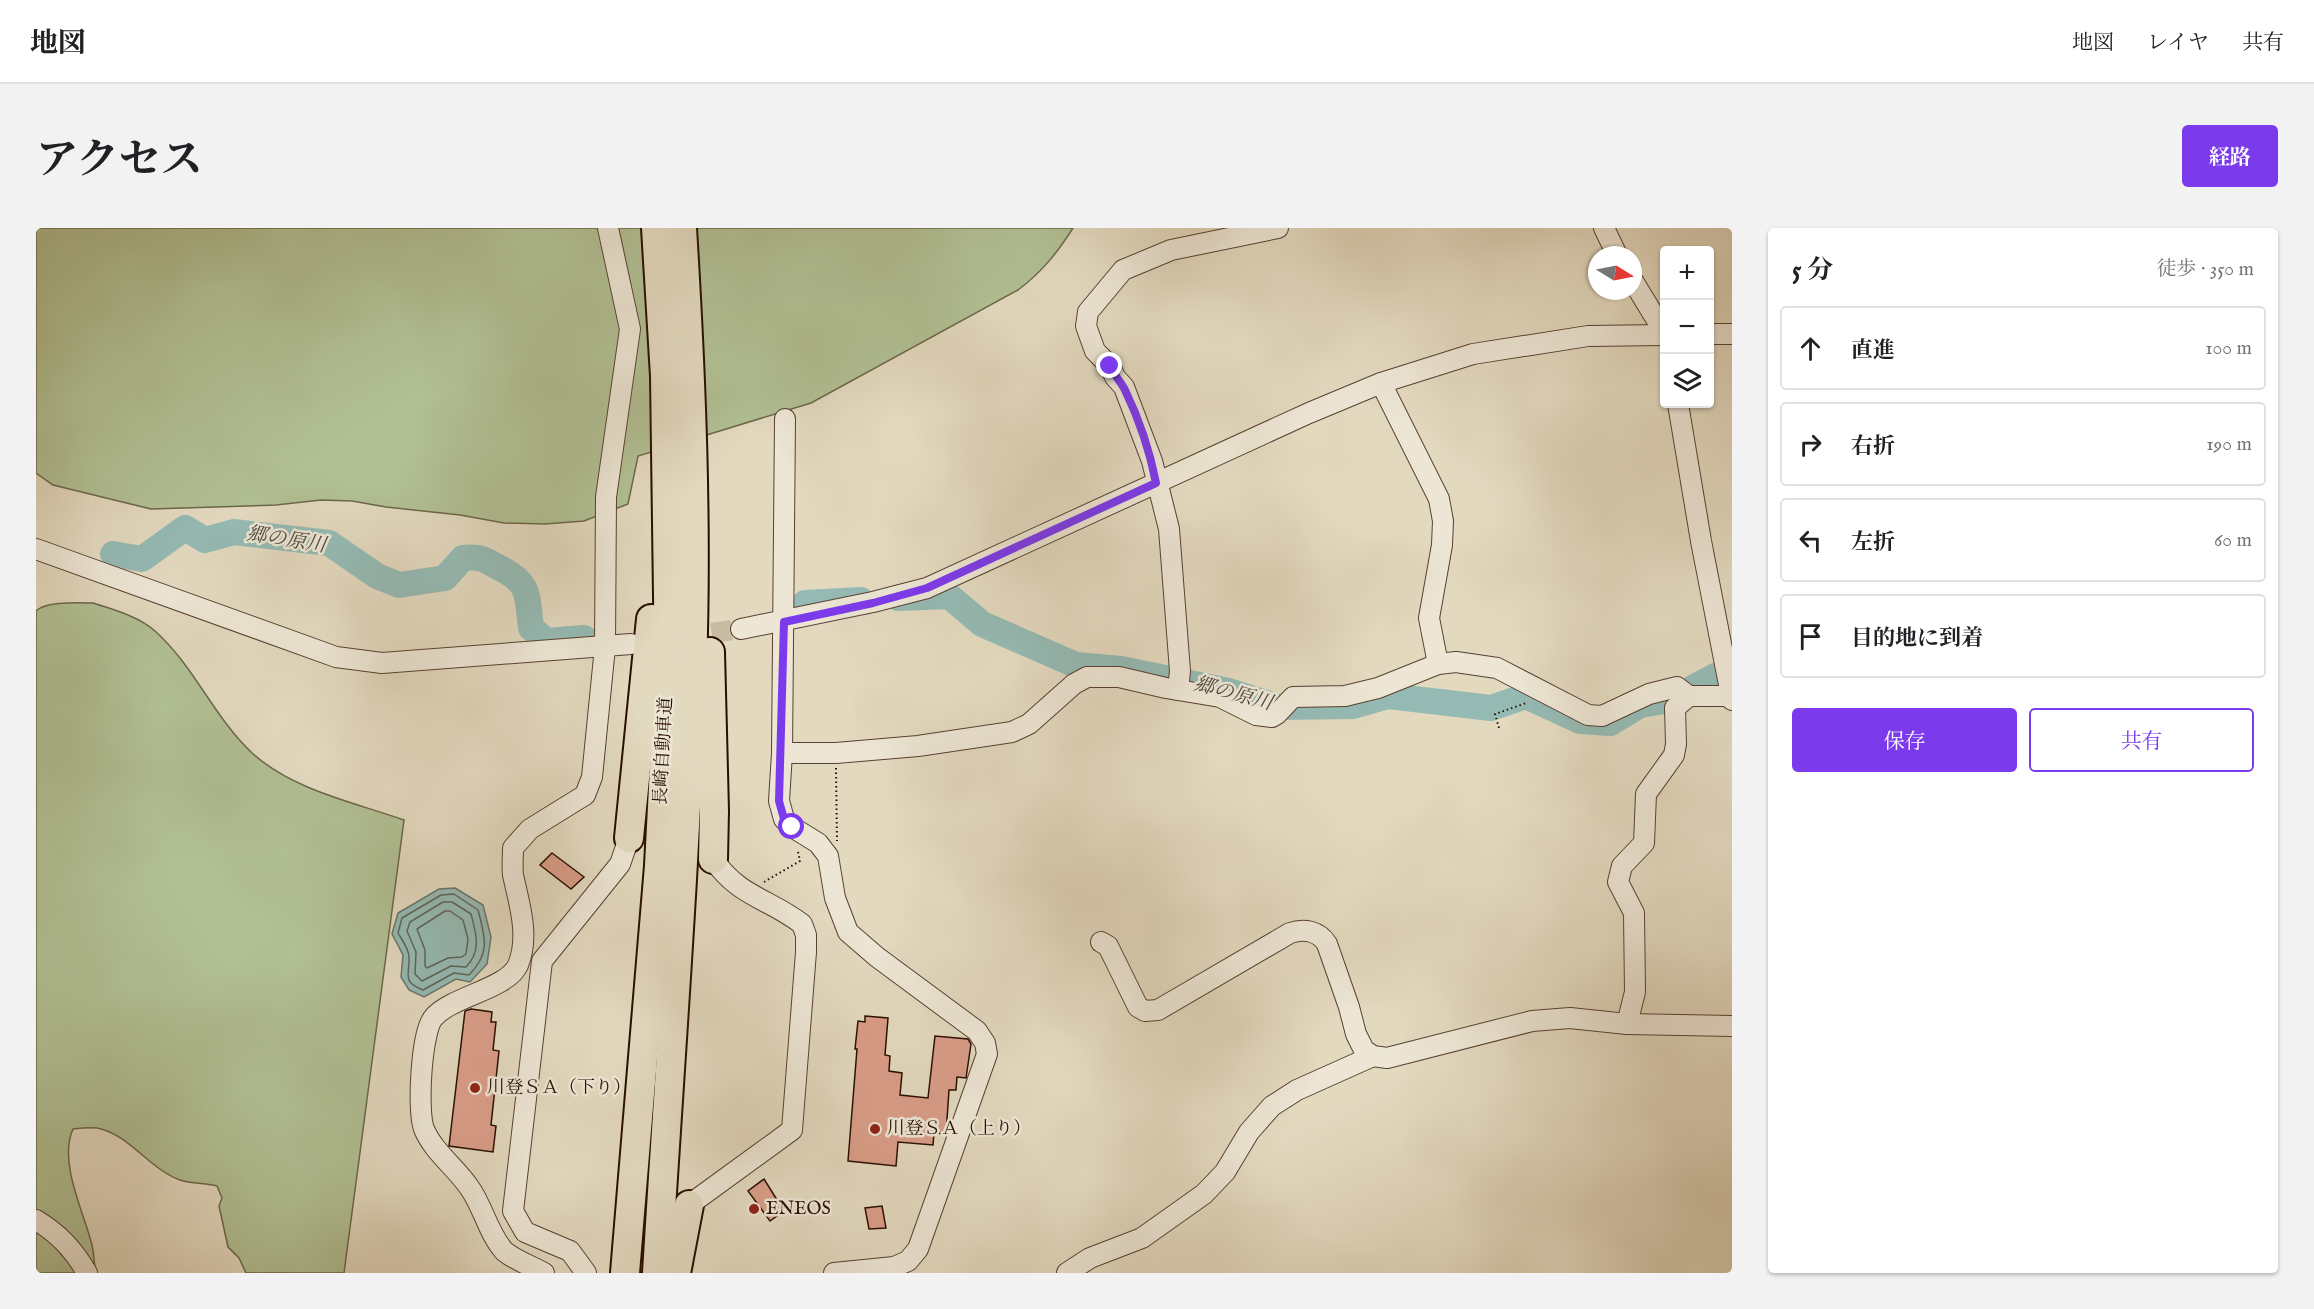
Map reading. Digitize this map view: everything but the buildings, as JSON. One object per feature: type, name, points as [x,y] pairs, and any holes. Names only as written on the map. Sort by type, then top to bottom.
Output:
[{"type":"highway","name":"長崎自動車道","points":[[625,1273],[658,866],[669,669],[665,376],[656,228]]},
{"type":"highway","name":"長崎自動車道","points":[[657,1273],[692,667],[692,378],[682,228]]},
{"type":"highway","points":[[692,378],[707,524],[714,811],[713,859]]},
{"type":"highway","points":[[628,838],[650,645],[653,585],[667,488]]},
{"type":"highway","points":[[676,1273],[689,1205]]},
{"type":"street","points":[[544,1273],[505,1252],[470,1188],[424,1129],[420,1110],[426,1036],[432,1018],[449,1005],[502,981],[518,966],[522,946],[522,910],[513,873],[513,848],[530,829],[585,795],[592,777],[605,647],[606,497],[630,329],[608,228]]},
{"type":"street","points":[[1179,681],[1169,529],[1152,461],[1124,387],[1115,377],[1110,366],[1095,351],[1086,326],[1088,312],[1123,270],[1171,250],[1278,228]]},
{"type":"street","points":[[1604,228],[1613,246]]},
{"type":"street","points":[[1642,296],[1660,325]]},
{"type":"street","points":[[741,629],[873,603],[927,588],[1309,413],[1381,383],[1473,354],[1588,336],[1660,333]]},
{"type":"street","points":[[1714,334],[1732,334]]},
{"type":"street","points":[[1381,383],[1439,499],[1443,521],[1442,545],[1429,618],[1438,664]]},
{"type":"street","points":[[782,753],[836,753],[918,746],[1012,732],[1029,724],[1074,684],[1087,677],[1179,681],[1256,714],[1272,717],[1293,697],[1345,696],[1378,688],[1438,664],[1456,662],[1497,668],[1588,715],[1602,716],[1649,694],[1729,685],[1701,541],[1679,408]]},
{"type":"street","points":[[785,419],[782,753],[779,801],[784,819],[792,827],[818,843],[828,856],[835,898],[848,932],[877,957],[977,1031],[985,1043],[987,1054],[918,1248],[908,1261],[894,1267],[834,1273]]},
{"type":"street","points":[[36,549],[336,657],[362,662],[382,663],[632,644]]},
{"type":"street","points":[[1627,1024],[1635,992],[1634,913],[1618,882],[1622,866],[1644,843],[1646,794],[1674,755],[1675,708],[1683,691]]},
{"type":"street","points":[[586,1273],[570,1251],[525,1232],[513,1211],[542,961],[620,864],[628,838]]},
{"type":"street","points":[[689,1205],[792,1130],[806,952],[806,935],[802,924],[735,885],[724,875],[713,859]]},
{"type":"street","points":[[1101,942],[1108,946],[1138,1007],[1151,1011],[1158,1010],[1290,933],[1299,930],[1322,936],[1327,944],[1349,1007],[1356,1034],[1364,1050],[1373,1056],[1387,1058],[1532,1021],[1570,1018],[1627,1024],[1732,1026]]},
{"type":"street","points":[[1067,1273],[1090,1258],[1142,1238],[1204,1194],[1225,1172],[1250,1132],[1272,1106],[1297,1090],[1373,1056]]},
{"type":"street","points":[[36,1220],[60,1236],[71,1248],[87,1273]]},
{"type":"path","points":[[1499,728],[1495,714],[1526,704]]},
{"type":"path","points":[[828,856],[837,843],[836,753]]},
{"type":"path","points":[[764,882],[800,861],[792,827]]},
{"type":"green space","points":[[36,228],[1073,228],[1049,262],[1018,290],[811,403],[638,456],[628,504],[584,521],[545,524],[504,523],[352,501],[321,500],[276,505],[151,509],[53,485],[36,473]]},
{"type":"green space","points":[[93,603],[133,617],[155,631],[181,660],[238,738],[267,765],[304,785],[404,820],[344,1273],[246,1273],[239,1258],[228,1247],[219,1206],[222,1198],[217,1186],[184,1181],[169,1175],[119,1137],[97,1128],[91,1128],[73,1129],[69,1142],[69,1156],[70,1172],[92,1245],[96,1273],[36,1273],[36,611],[55,604]]},
{"type":"water","points":[[455,888],[483,905],[491,937],[487,964],[470,982],[456,979],[424,997],[409,990],[401,977],[403,955],[392,934],[398,913],[439,889]]},
{"type":"waterway","name":"郷の原川","points":[[113,554],[142,559],[185,528],[205,540],[234,532],[329,543],[377,576],[399,585],[445,578],[463,558],[474,557],[485,560],[517,579],[528,598],[531,628],[547,641],[584,638]]},
{"type":"waterway","name":"郷の原川","points":[[898,598],[949,596],[982,624],[1076,665],[1121,669],[1229,691],[1278,707],[1353,706],[1388,696],[1491,708],[1526,696],[1580,721],[1610,723],[1640,705],[1671,700],[1715,676],[1732,671]]},
{"type":"waterway","name":"郷の原川","points":[[805,603],[861,600]]},
{"type":"tunnel","points":[[682,637],[741,629]]},
{"type":"place","name":"川登ＳＡ（下り）","points":[[475,1088]]},
{"type":"place","name":"川登ＳＡ（上り）","points":[[875,1129]]},
{"type":"place","name":"ENEOS","points":[[754,1209]]},
{"type":"route","points":[[792,827],[784,819],[779,801],[784,622],[873,603],[927,588],[1156,483],[1152,461],[1124,387],[1115,377],[1110,366]]}]
